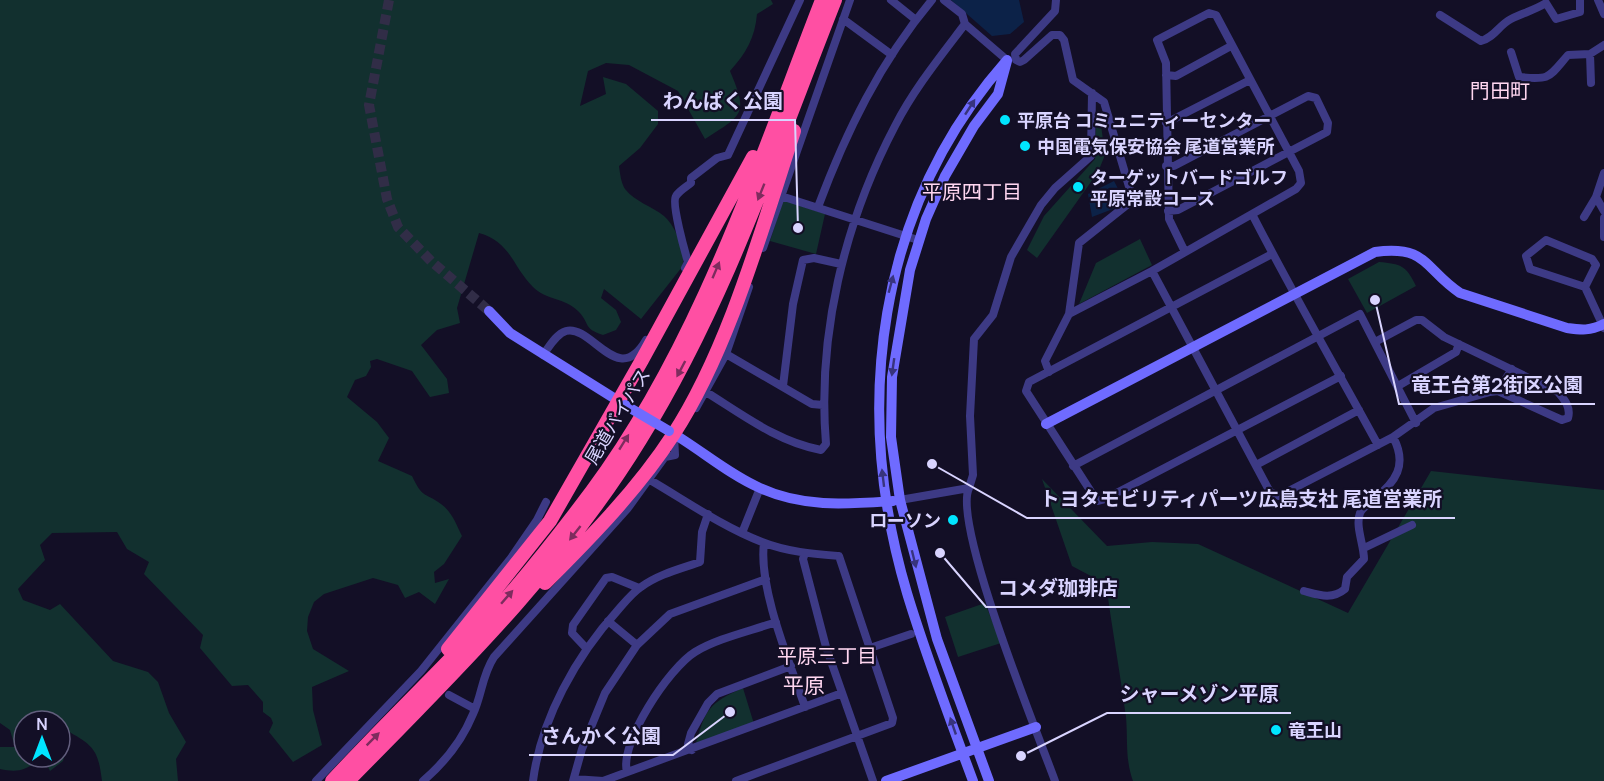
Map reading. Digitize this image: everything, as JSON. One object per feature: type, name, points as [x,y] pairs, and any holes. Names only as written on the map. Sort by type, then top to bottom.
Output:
[{"type":"highway","name":"尾道バイパス","points":[[332,781],[480,627],[526,574],[592,491],[634,426],[665,373],[712,279],[822,0]]},
{"type":"highway","name":"尾道バイパス","points":[[348,781],[467,661],[526,594],[611,485],[666,397],[733,261],[835,0]]},
{"type":"highway","points":[[467,661],[572,556],[646,473],[706,375],[752,257],[835,0]]},
{"type":"highway","points":[[408,700],[550,521],[621,403],[734,193],[792,79]]},
{"type":"street","points":[[543,355],[554,340],[566,331],[580,332],[612,357],[622,357],[641,347],[688,262],[680,237],[681,228],[674,202],[676,195],[717,158],[729,155],[800,0]]},
{"type":"street","points":[[671,433],[688,422],[726,354],[850,0]]},
{"type":"street","points":[[891,0],[916,20]]},
{"type":"street","points":[[818,207],[838,152],[859,108],[892,55],[932,0]]},
{"type":"street","points":[[944,0],[962,14],[965,24],[1006,60]]},
{"type":"street","points":[[1048,372],[1045,361],[1069,314],[1079,243],[1133,200],[1104,102],[1073,80],[1064,40],[1060,35],[1052,35],[1024,60],[1020,62],[1016,60],[1015,54],[1055,11],[1056,0]]},
{"type":"street","points":[[1440,15],[1481,41],[1491,38],[1510,19],[1527,15],[1546,3],[1556,19],[1580,12],[1580,0]]},
{"type":"street","points":[[1598,0],[1604,14]]},
{"type":"street","points":[[1069,314],[1152,271],[1296,189],[1301,183],[1299,171],[1216,15],[1209,13],[1157,40],[1166,63],[1166,166],[1169,219],[1185,252]]},
{"type":"street","points":[[843,19],[892,55]]},
{"type":"street","points":[[706,392],[767,430],[800,446],[821,450],[826,444],[823,405],[830,325],[841,264],[856,219],[895,126],[919,85],[965,24]]},
{"type":"street","points":[[1511,52],[1519,77],[1541,79],[1548,78],[1568,55],[1590,54],[1604,45]]},
{"type":"street","points":[[1166,75],[1176,76],[1232,46]]},
{"type":"street","points":[[1590,54],[1591,83]]},
{"type":"street","points":[[973,781],[907,592],[887,501],[877,409],[889,293],[904,238],[941,153],[984,86],[1006,60]]},
{"type":"street","points":[[989,781],[937,639],[900,500],[891,437],[892,377],[900,318],[918,240],[945,176],[974,126],[998,94],[1006,60]]},
{"type":"street","points":[[1166,123],[1250,80]]},
{"type":"street","points":[[984,86],[998,94]]},
{"type":"street","points":[[1055,781],[976,561],[966,509],[973,475],[970,416],[975,339],[993,315],[1011,257],[1035,213],[1055,188],[1091,156],[1092,93]]},
{"type":"street","points":[[1166,166],[1174,166],[1308,96],[1316,98],[1328,123],[1327,132],[1178,210],[1168,211]]},
{"type":"street","points":[[1584,217],[1596,197],[1604,173]]},
{"type":"street","points":[[781,196],[856,219],[904,238],[918,240]]},
{"type":"street","points":[[1596,197],[1604,211]]},
{"type":"street","points":[[1252,213],[1293,293],[1320,335],[1378,445]]},
{"type":"street","points":[[1604,218],[1604,237]]},
{"type":"street","points":[[1046,424],[1375,252],[1398,250],[1419,256],[1449,286],[1460,293],[1567,328],[1584,331],[1604,326],[1585,287],[1530,269],[1526,256],[1546,240],[1592,259],[1596,265],[1585,287]]},
{"type":"street","points":[[1272,254],[1029,382],[1026,391],[1072,466],[1097,501],[1105,499],[1341,376]]},
{"type":"street","points":[[783,386],[792,304],[802,260],[814,258],[841,264]]},
{"type":"street","points":[[1152,271],[1270,492],[1279,496],[1393,437],[1416,423],[1434,408],[1498,391],[1562,420],[1568,418],[1568,406],[1558,392],[1444,337],[1422,320],[1416,320],[1375,342]]},
{"type":"street","points":[[489,311],[510,333],[543,355],[760,488],[806,502],[833,505],[900,500],[969,488]]},
{"type":"street","points":[[1072,466],[1360,314],[1416,423]]},
{"type":"street","points":[[1398,386],[1456,352],[1459,344]]},
{"type":"street","points":[[726,354],[813,404],[823,405]]},
{"type":"street","points":[[1498,391],[1512,369]]},
{"type":"street","points":[[1256,465],[1359,410]]},
{"type":"street","points":[[423,781],[448,759],[475,709],[485,671],[494,657],[628,508],[665,458],[675,455],[671,433]]},
{"type":"street","points":[[1304,591],[1325,597],[1338,595],[1345,589],[1347,577],[1364,559],[1359,520],[1361,510],[1394,480],[1400,461],[1400,450],[1393,437]]},
{"type":"street","points":[[650,480],[742,533],[764,543],[806,553],[839,556],[893,718],[892,723],[736,781]]},
{"type":"street","points":[[742,533],[760,488]]},
{"type":"street","points":[[316,781],[421,671],[511,558],[537,520],[546,502]]},
{"type":"street","points":[[533,781],[535,766],[551,718],[562,692],[587,649],[608,621],[639,588],[658,576],[700,562],[702,532],[708,514]]},
{"type":"street","points":[[1364,548],[1412,525]]},
{"type":"street","points":[[764,543],[762,555],[777,622],[806,707]]},
{"type":"street","points":[[806,553],[803,559],[811,592],[842,693],[873,781]]},
{"type":"street","points":[[587,649],[572,633],[573,625],[606,578],[612,577],[639,588]]},
{"type":"street","points":[[766,579],[670,614],[637,645],[605,693],[582,749],[574,780],[603,781],[842,693]]},
{"type":"street","points":[[608,621],[637,645]]},
{"type":"street","points":[[627,772],[624,762],[638,727],[653,700],[691,654],[777,622]]},
{"type":"street","points":[[870,648],[911,634]]},
{"type":"street","points":[[692,750],[688,744],[691,733],[708,703],[717,694],[791,666]]},
{"type":"street","points":[[449,695],[475,709]]},
{"type":"street","points":[[886,781],[978,750],[1036,727]]},
{"type":"green space","points":[[0,0],[771,0],[773,4],[757,14],[749,45],[730,71],[739,96],[739,112],[728,124],[705,139],[678,91],[629,65],[606,63],[588,71],[580,106],[606,94],[603,77],[626,84],[658,111],[658,124],[640,148],[619,166],[620,175],[629,193],[668,221],[682,247],[683,261],[682,267],[641,319],[604,289],[601,298],[616,310],[621,322],[616,330],[603,335],[596,332],[589,328],[582,315],[573,307],[533,287],[498,242],[479,233],[457,308],[460,323],[437,330],[421,345],[447,379],[449,393],[430,397],[412,371],[377,359],[370,361],[371,367],[366,376],[355,380],[347,397],[377,422],[389,438],[378,461],[412,476],[421,492],[448,511],[462,536],[444,564],[434,572],[435,583],[449,579],[435,604],[419,592],[405,598],[398,585],[373,578],[324,594],[314,602],[308,617],[307,631],[313,649],[349,671],[312,687],[313,710],[322,745],[293,762],[269,732],[273,723],[271,718],[263,712],[263,702],[248,685],[232,686],[200,648],[203,635],[144,574],[149,562],[127,549],[117,532],[52,533],[40,545],[45,560],[18,589],[23,600],[50,610],[60,604],[113,661],[148,672],[158,682],[169,713],[186,742],[176,759],[178,781],[102,781],[99,762],[93,750],[72,734],[72,709],[12,709],[12,737],[10,730],[0,723]]},
{"type":"green space","name":"ターゲットバードゴルフ 平原常設コース","points":[[1099,110],[1105,155],[1098,172],[1037,258],[1027,250],[1044,216],[1095,159],[1096,118]]},
{"type":"green space","points":[[783,200],[825,214],[816,254],[770,241]]},
{"type":"green space","points":[[1140,239],[1152,265],[1079,304],[1096,263]]},
{"type":"green space","points":[[1379,262],[1402,267],[1416,286],[1367,313],[1348,279]]},
{"type":"green space","points":[[1431,471],[1604,490],[1604,781],[1133,781],[1106,584],[1072,566],[1042,479],[1107,546],[1152,542],[1198,544],[1348,613]]},
{"type":"green space","points":[[985,603],[1001,643],[958,657],[945,617]]},
{"type":"green space","points":[[743,688],[754,724],[695,747],[702,724],[710,709],[723,698]]},
{"type":"green space","points":[[0,747],[12,747],[12,769],[23,769],[12,771],[0,769]]},
{"type":"water","points":[[951,0],[1019,0],[1024,22],[1010,34],[992,36]]},
{"type":"water","points":[[1114,181],[1126,204],[1092,217],[1088,194]]},
{"type":"tunnel","points":[[389,0],[369,105],[387,199],[398,227],[431,261],[489,311]]},
{"type":"place","name":"平原台 コミュニティーセンター","points":[[1005,120]]},
{"type":"place","name":"中国電気保安協会 尾道営業所","points":[[1025,146]]},
{"type":"place","name":"ターゲットバードゴルフ 平原常設コース","points":[[1078,187]]},
{"type":"place","name":"わんぱく公園","points":[[798,228]]},
{"type":"place","name":"竜王台第2街区公園","points":[[1375,300]]},
{"type":"place","name":"トヨタモビリティパーツ広島支社 尾道営業所","points":[[932,464]]},
{"type":"place","name":"ローソン","points":[[953,520]]},
{"type":"place","name":"コメダ珈琲店","points":[[940,553]]},
{"type":"place","name":"さんかく公園","points":[[730,712]]},
{"type":"place","name":"竜王山","points":[[1276,730]]},
{"type":"place","name":"シャーメゾン平原","points":[[1021,756]]},
{"type":"district","name":"門田町","points":[[1500,90]]},
{"type":"district","name":"平原四丁目","points":[[972,191]]},
{"type":"district","name":"平原三丁目","points":[[827,655]]},
{"type":"district","name":"平原","points":[[804,685]]}]
